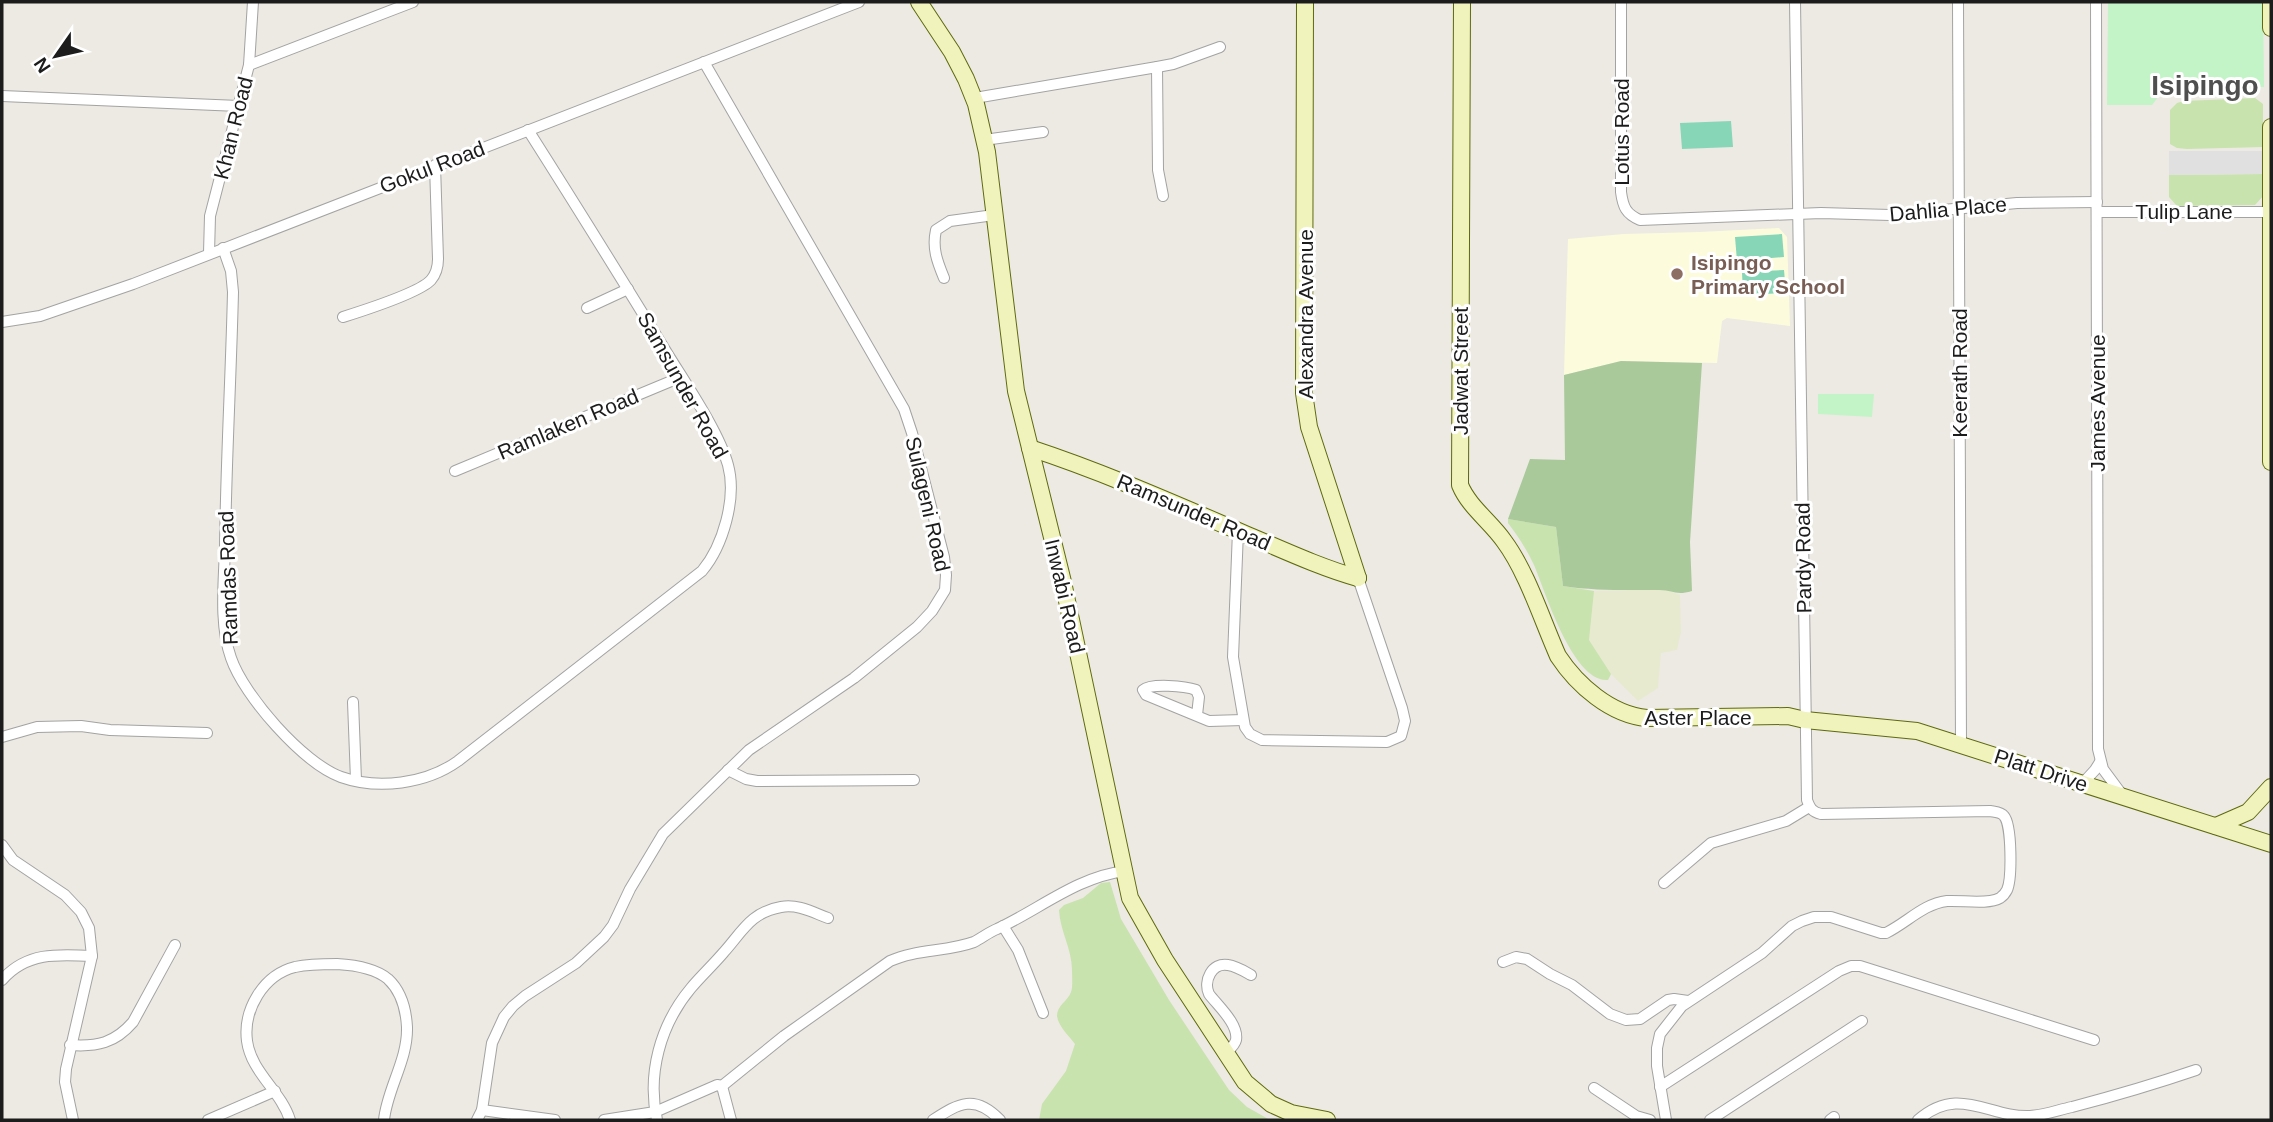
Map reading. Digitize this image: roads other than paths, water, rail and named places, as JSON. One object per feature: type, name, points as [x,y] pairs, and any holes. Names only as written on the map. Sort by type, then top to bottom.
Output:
[{"type":"street","name":"Khan Road","points":[[209,253],[210,216],[249,65],[253,2]]},
{"type":"street","points":[[249,65],[413,2]]},
{"type":"street","name":"Gokul Road","points":[[2,322],[64,309],[859,2]]},
{"type":"street","name":"Inwabi Road","points":[[919,2],[947,44],[975,98],[984,140],[1016,391],[1063,582],[1130,898],[1225,1054],[1245,1082],[1271,1104],[1310,1119],[1327,1120]]},
{"type":"street","name":"Alexandra Avenue","points":[[1243,720],[1250,734],[1262,740],[1376,743],[1401,736],[1405,721],[1309,427],[1304,393],[1305,2]]},
{"type":"street","name":"Jadwat Street","points":[[1462,2],[1460,485],[1470,501],[1505,541],[1558,656],[1597,696]]},
{"type":"street","name":"Lotus Road","points":[[1621,2],[1621,192],[1623,205],[1630,216],[1647,221],[1798,214]]},
{"type":"street","name":"Pardy Road","points":[[1795,2],[1805,720],[1809,807]]},
{"type":"street","name":"Keerath Road","points":[[1958,2],[1961,745]]},
{"type":"street","name":"James Avenue","points":[[2096,2],[2099,762]]},
{"type":"street","points":[[2271,2],[2271,28]]},
{"type":"street","points":[[975,98],[1173,64],[1220,47]]},
{"type":"street","name":"Sulageni Road","points":[[480,1115],[492,1043],[504,1017],[525,996],[562,974],[604,937],[663,834],[749,750],[854,678],[917,627],[932,611],[945,590],[946,575],[936,522],[904,409],[704,62]]},
{"type":"street","points":[[1157,67],[1157,170],[1163,196]]},
{"type":"street","points":[[2,96],[239,106]]},
{"type":"street","points":[[2271,127],[2271,462]]},
{"type":"street","name":"Samsunder Road","points":[[426,777],[458,761],[702,571],[720,545],[727,521],[729,466],[711,427],[528,130]]},
{"type":"street","points":[[984,140],[1043,132]]},
{"type":"street","points":[[343,317],[426,284],[435,274],[438,259],[435,165]]},
{"type":"street","name":"Dahlia Place","points":[[1798,214],[1890,215],[2017,203],[2097,207]]},
{"type":"street","name":"Tulip Lane","points":[[2097,207],[2271,212]]},
{"type":"street","points":[[944,278],[934,253],[936,230],[950,221],[994,215]]},
{"type":"street","name":"Ramdas Road","points":[[223,248],[231,271],[233,292],[226,453],[224,608],[225,636],[231,658],[239,678],[250,694],[307,757],[327,772],[356,780],[401,783],[426,777]]},
{"type":"street","points":[[587,308],[628,289]]},
{"type":"street","name":"Ramlaken Road","points":[[455,471],[681,377]]},
{"type":"street","name":"Ramsunder Road","points":[[1030,448],[1077,463],[1328,568],[1358,578]]},
{"type":"street","points":[[1197,715],[1199,696],[1196,690],[1188,687],[1149,686],[1143,690],[1146,695],[1209,721],[1243,720],[1233,657],[1238,531]]},
{"type":"street","name":"Aster Place","points":[[1597,696],[1615,709],[1636,718],[1788,716],[1805,720]]},
{"type":"street","points":[[353,702],[356,780]]},
{"type":"street","name":"Platt Drive","points":[[1805,720],[1917,731],[2271,844]]},
{"type":"street","points":[[2,737],[37,727],[81,726],[110,730],[207,733]]},
{"type":"street","points":[[2083,783],[2099,762]]},
{"type":"street","points":[[2099,762],[2123,796]]},
{"type":"street","points":[[728,770],[757,781],[914,780]]},
{"type":"street","points":[[2216,826],[2248,811],[2271,787]]},
{"type":"street","points":[[1664,883],[1711,843],[1786,821],[1809,807],[1821,814],[1990,811],[2004,816],[2009,825],[2008,885],[2004,895],[1998,899],[1989,902],[1947,901],[1928,906],[1886,933],[1831,917],[1814,917],[1792,926],[1762,953],[1688,1001],[1667,1021],[1657,1048],[1657,1066],[1666,1120]]},
{"type":"street","points":[[2,845],[13,860],[65,895],[81,912],[89,928],[92,956],[66,1069],[65,1083],[73,1120]]},
{"type":"street","points":[[604,1120],[656,1116],[717,1085],[722,1086],[783,1036],[890,961],[904,955],[928,953],[965,944],[1085,882],[1109,873],[1125,871]]},
{"type":"street","points":[[656,1116],[655,1062],[672,1016],[691,988],[727,949],[743,926],[766,911],[793,905],[828,918]]},
{"type":"street","points":[[1003,926],[1018,950],[1043,1013]]},
{"type":"street","points":[[70,1045],[104,1044],[127,1029],[175,945]]},
{"type":"street","points":[[2,980],[9,972],[37,957],[57,954],[92,956]]},
{"type":"street","points":[[1503,962],[1516,957],[1527,959],[1572,985],[1610,1014],[1626,1020],[1640,1019],[1668,1000],[1688,1001]]},
{"type":"street","points":[[290,1120],[287,1110],[250,1055],[247,1041],[249,1013],[264,986],[280,973],[294,967],[317,964],[365,968],[381,974],[401,995],[407,1028],[384,1120]]},
{"type":"street","points":[[1225,1054],[1235,1043],[1236,1037],[1233,1026],[1206,988],[1208,979],[1216,968],[1223,964],[1251,975]]},
{"type":"street","points":[[1660,1087],[1839,971],[1851,966],[1860,966],[2094,1040]]},
{"type":"street","points":[[1710,1120],[1862,1021]]},
{"type":"street","points":[[1918,1120],[1937,1108],[1957,1103],[1979,1105],[2012,1115],[2042,1115],[2113,1097],[2196,1070]]},
{"type":"street","points":[[722,1086],[731,1120]]},
{"type":"street","points":[[1594,1088],[1636,1116],[1650,1120]]},
{"type":"street","points":[[208,1120],[275,1091]]},
{"type":"street","points":[[933,1120],[964,1103],[975,1103],[1000,1120]]},
{"type":"street","points":[[480,1115],[555,1120]]},
{"type":"place","name":"Isipingo Primary School","points":[[1677,274]]},
{"type":"district","name":"Isipingo","points":[[2205,85]]}]
